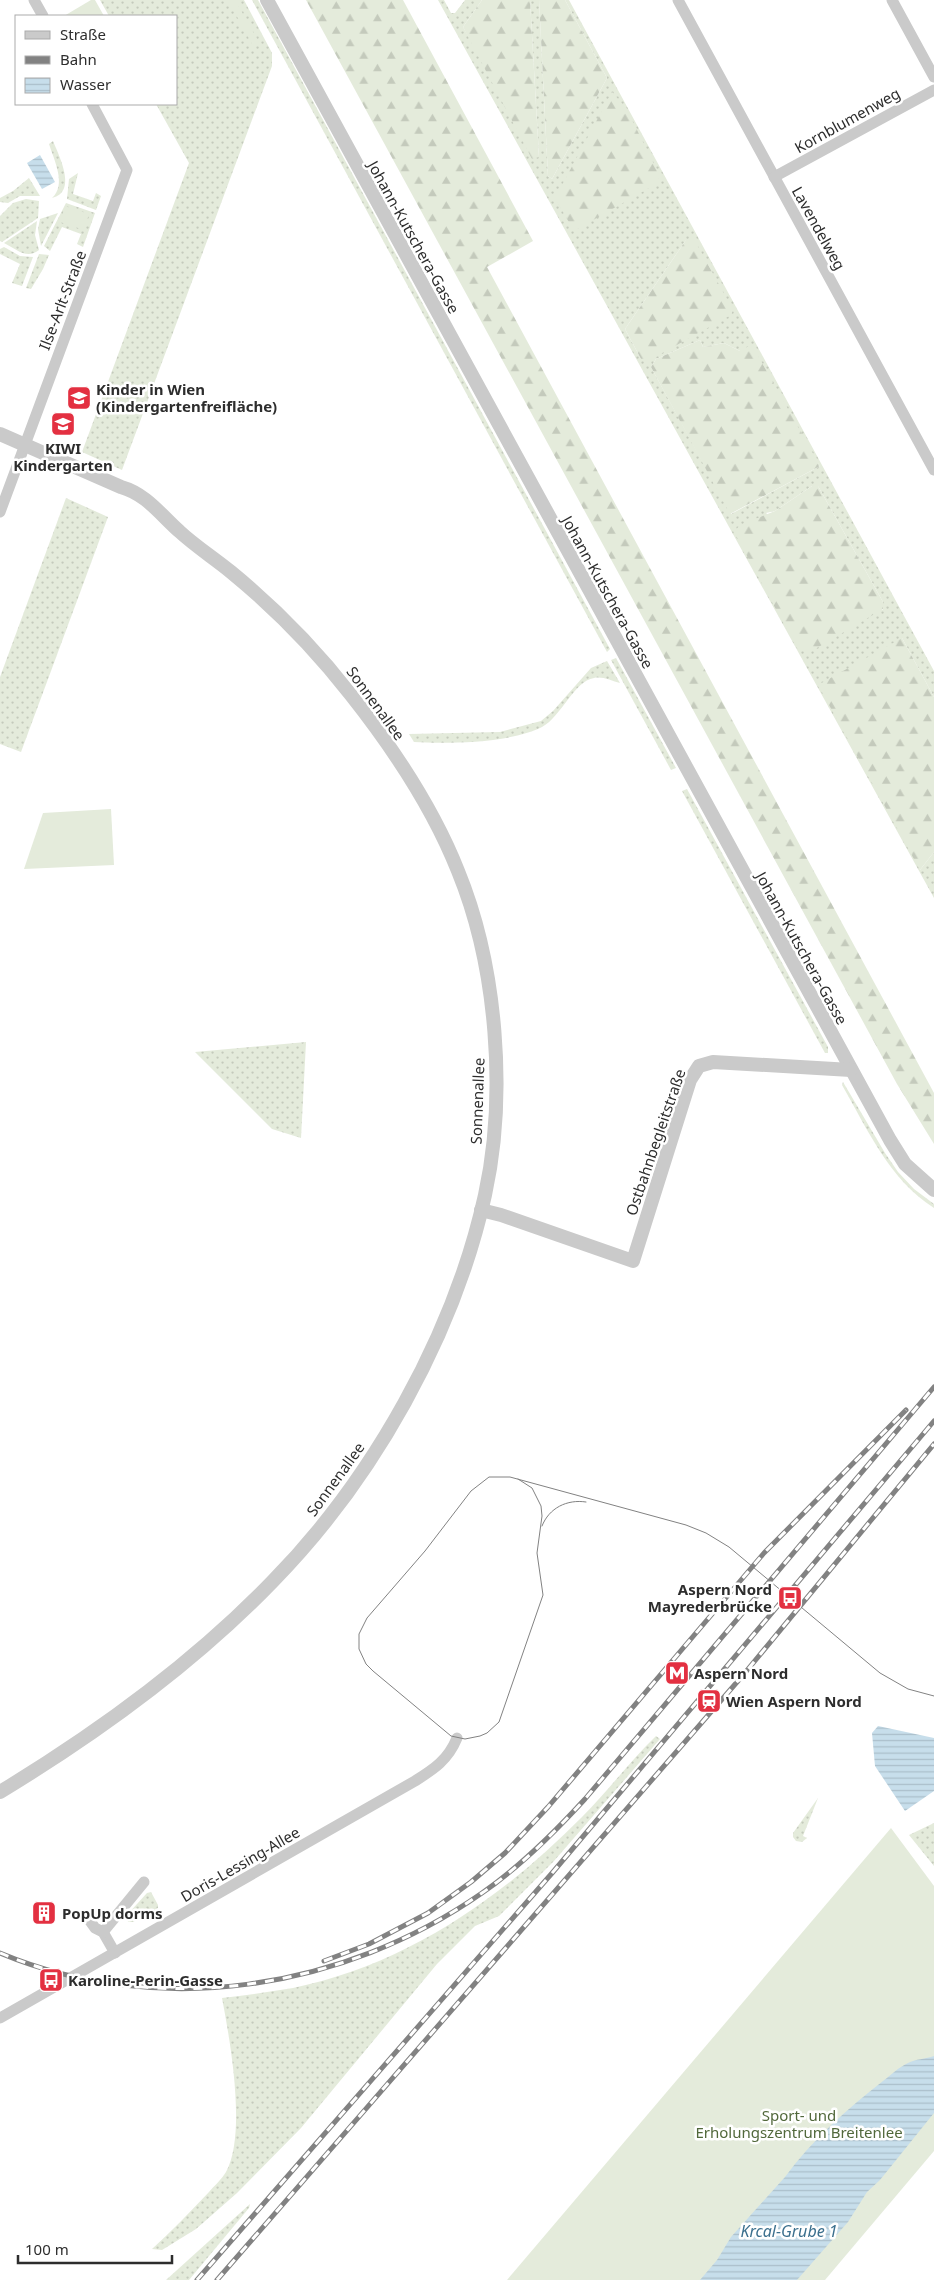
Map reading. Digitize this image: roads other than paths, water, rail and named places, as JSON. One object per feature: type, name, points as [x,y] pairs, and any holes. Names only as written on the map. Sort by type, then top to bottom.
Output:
[{"type":"street","points":[[34,0],[43,15]]},
{"type":"street","name":"Johann-Kutschera-Gasse","points":[[267,0],[851,1070],[905,1164],[934,1190]]},
{"type":"street","name":"Lavendelweg","points":[[678,0],[934,470]]},
{"type":"street","points":[[892,0],[934,77]]},
{"type":"street","name":"Kornblumenweg","points":[[774,177],[934,90]]},
{"type":"street","name":"Ilse-Arlt-Straße","points":[[0,512],[127,170],[93,105]]},
{"type":"street","name":"Sonnenallee","points":[[0,434],[136,492],[180,532],[252,590],[300,636],[338,679],[369,719],[416,789],[458,870],[471,907],[487,978],[495,1055],[495,1098],[489,1174],[481,1210],[451,1302],[416,1380],[362,1471],[311,1538],[270,1585],[197,1653],[137,1701],[0,1792]]},
{"type":"street","name":"Ostbahnbegleitstraße","points":[[481,1210],[633,1261],[690,1080],[699,1066],[713,1062],[851,1070]]},
{"type":"street","name":"Doris-Lessing-Allee","points":[[0,2018],[415,1782],[440,1765],[453,1748],[457,1738]]},
{"type":"street","points":[[103,1932],[144,1882]]},
{"type":"street","points":[[90,1921],[95,1928],[103,1932],[115,1953]]},
{"type":"water","points":[[40,155],[55,182],[42,189],[27,163]]},
{"type":"water","points":[[878,1726],[934,1738],[934,1791],[905,1811],[875,1766],[872,1733]]},
{"type":"water","name":"Krcal-Grube 1","points":[[934,2056],[934,2113],[880,2180],[867,2192],[848,2222],[797,2280],[700,2280],[717,2260],[731,2237],[830,2126],[901,2067],[914,2061]]},
{"type":"tram line","points":[[518,1479],[532,1488],[541,1506],[542,1516],[537,1553],[543,1595],[499,1722],[487,1733],[480,1736],[465,1739],[451,1736],[366,1664],[359,1649],[359,1634],[367,1618],[425,1551],[471,1491],[489,1477],[510,1477],[686,1525],[706,1533],[729,1547],[880,1673],[908,1689],[934,1696]]},
{"type":"tram line","points":[[542,1526],[549,1514],[560,1506],[572,1502],[586,1502]]},
{"type":"railway","points":[[0,1953],[61,1973],[123,1985],[186,1989],[248,1984],[310,1972],[370,1953],[428,1926],[482,1893],[510,1872],[549,1837],[573,1812],[934,1387]]},
{"type":"railway","points":[[324,1961],[369,1944],[428,1913],[471,1882],[505,1853],[548,1807],[764,1553],[906,1410]]},
{"type":"railway","points":[[197,2280],[553,1872],[934,1421]]},
{"type":"railway","points":[[217,2280],[744,1674],[934,1444]]},
{"type":"place","name":"Kinder in Wien (Kindergartenfreifläche)","points":[[79,398]]},
{"type":"place","name":"KIWI Kindergarten","points":[[63,424]]},
{"type":"place","name":"Aspern Nord Mayrederbrücke","points":[[790,1598]]},
{"type":"place","name":"Aspern Nord","points":[[677,1673]]},
{"type":"place","name":"Wien Aspern Nord","points":[[709,1701]]},
{"type":"place","name":"PopUp dorms","points":[[44,1913]]},
{"type":"place","name":"Karoline-Perin-Gasse","points":[[51,1980]]},
{"type":"park label","name":"Sport- und Erholungszentrum Breitenlee","points":[[799,2124]]}]
